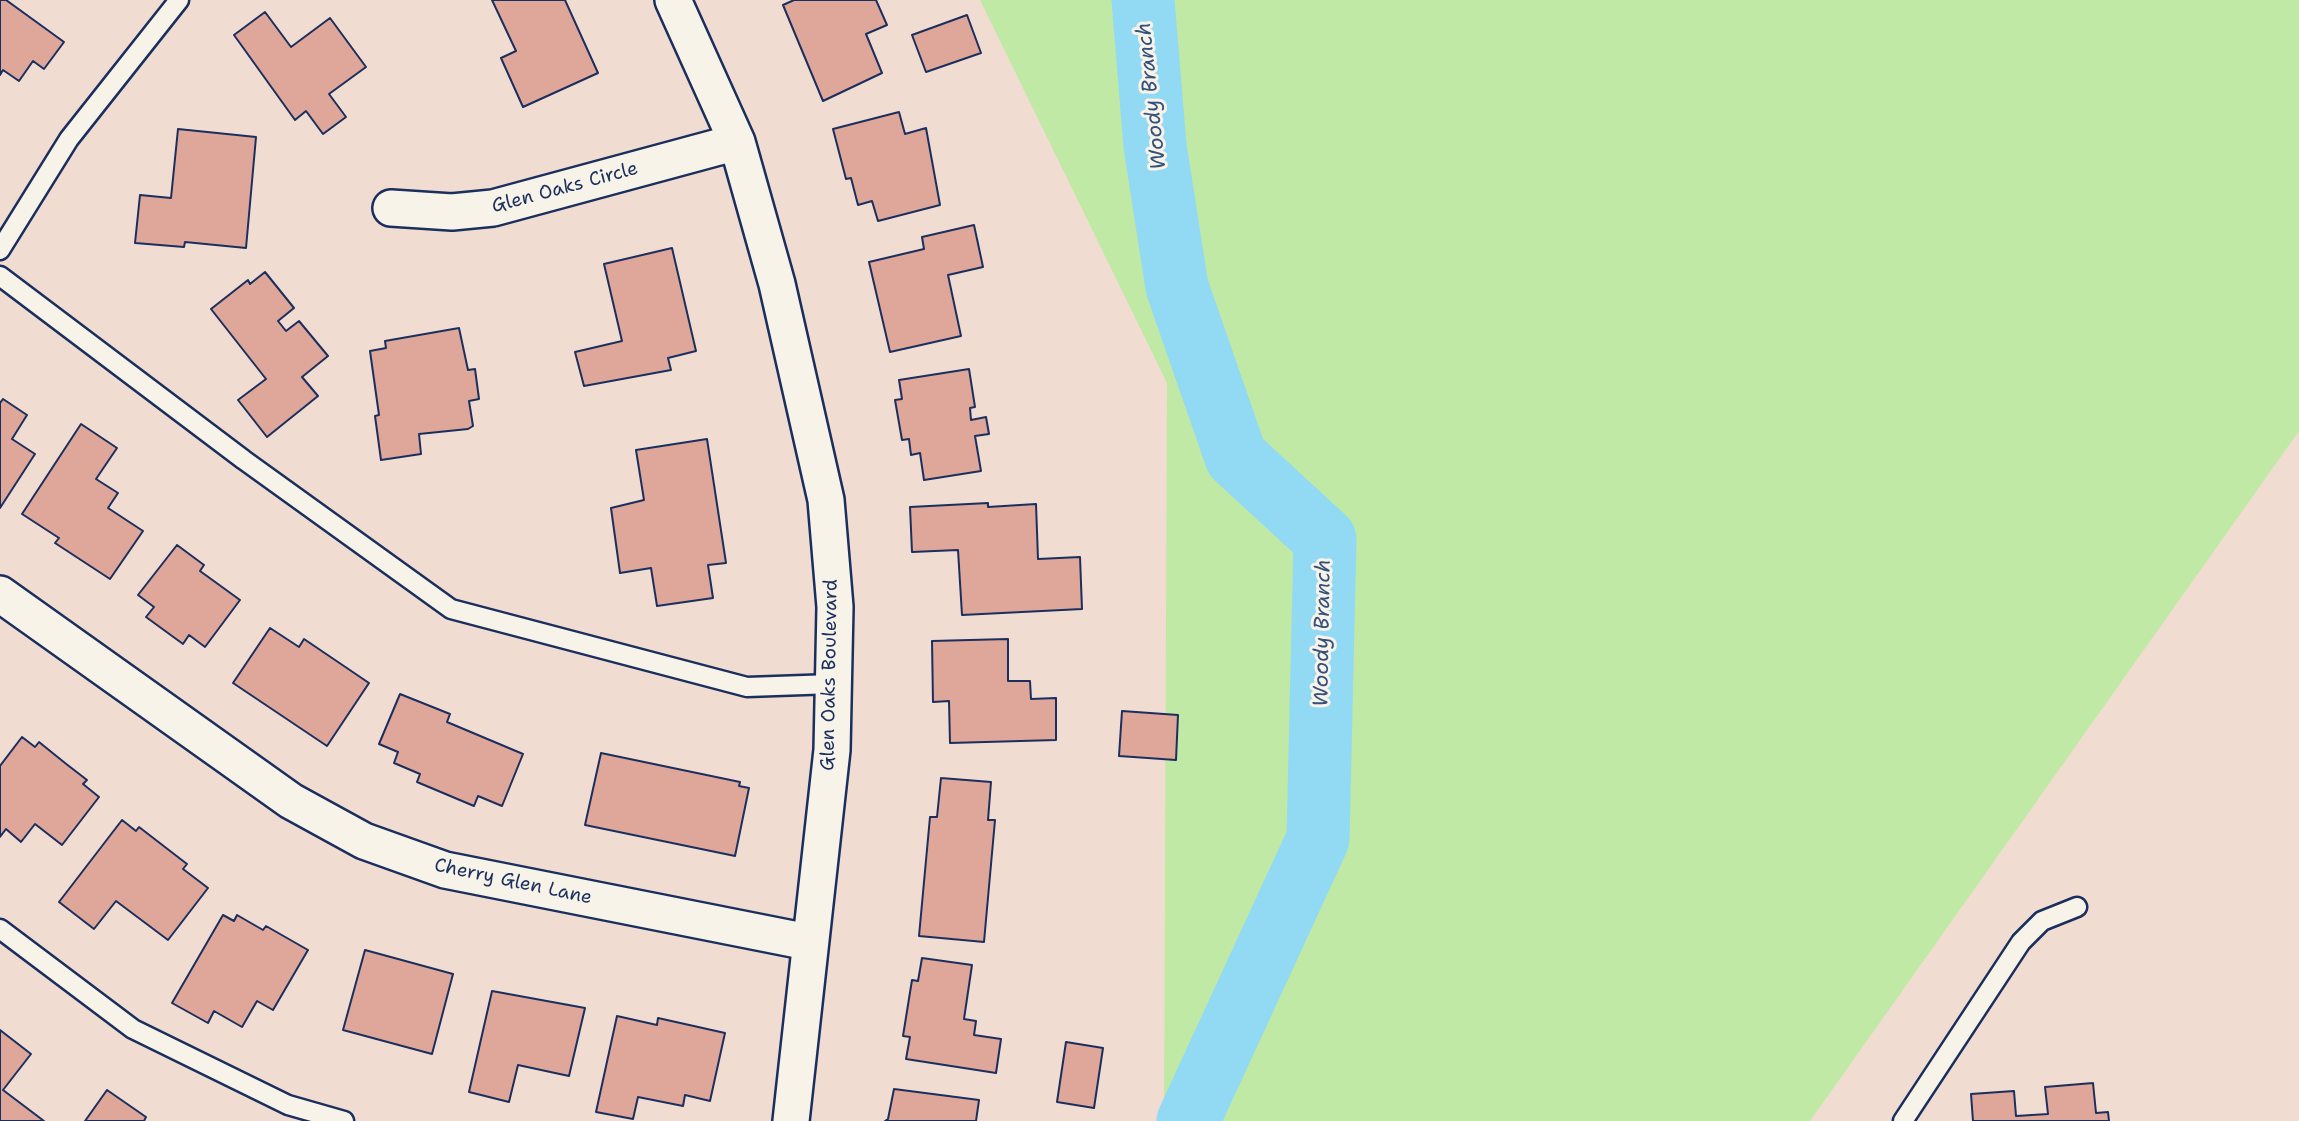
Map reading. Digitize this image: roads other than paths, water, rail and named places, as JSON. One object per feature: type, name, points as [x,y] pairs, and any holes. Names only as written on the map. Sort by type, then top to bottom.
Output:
[{"type":"street","name":"Glen Oaks Boulevard","points":[[673,0],[737,142],[777,284],[826,500],[835,607],[832,750],[808,942],[791,1121]]},
{"type":"street","name":"Glen Oaks Circle","points":[[391,208],[452,212],[493,208],[737,142]]},
{"type":"street","name":"Cherry Glen Lane","points":[[0,594],[290,801],[364,841],[445,870],[808,942]]},
{"type":"lane","points":[[0,250],[69,138],[179,0]]},
{"type":"lane","points":[[0,276],[244,460],[452,609],[747,687],[833,684]]},
{"type":"lane","points":[[1903,1121],[2021,942],[2042,921],[2077,907]]},
{"type":"lane","points":[[0,929],[133,1029],[288,1105],[344,1121]]},
{"type":"waterway","name":"Woody Branch","points":[[1143,0],[1155,146],[1177,287],[1236,457],[1325,539],[1318,839],[1188,1121]]}]
